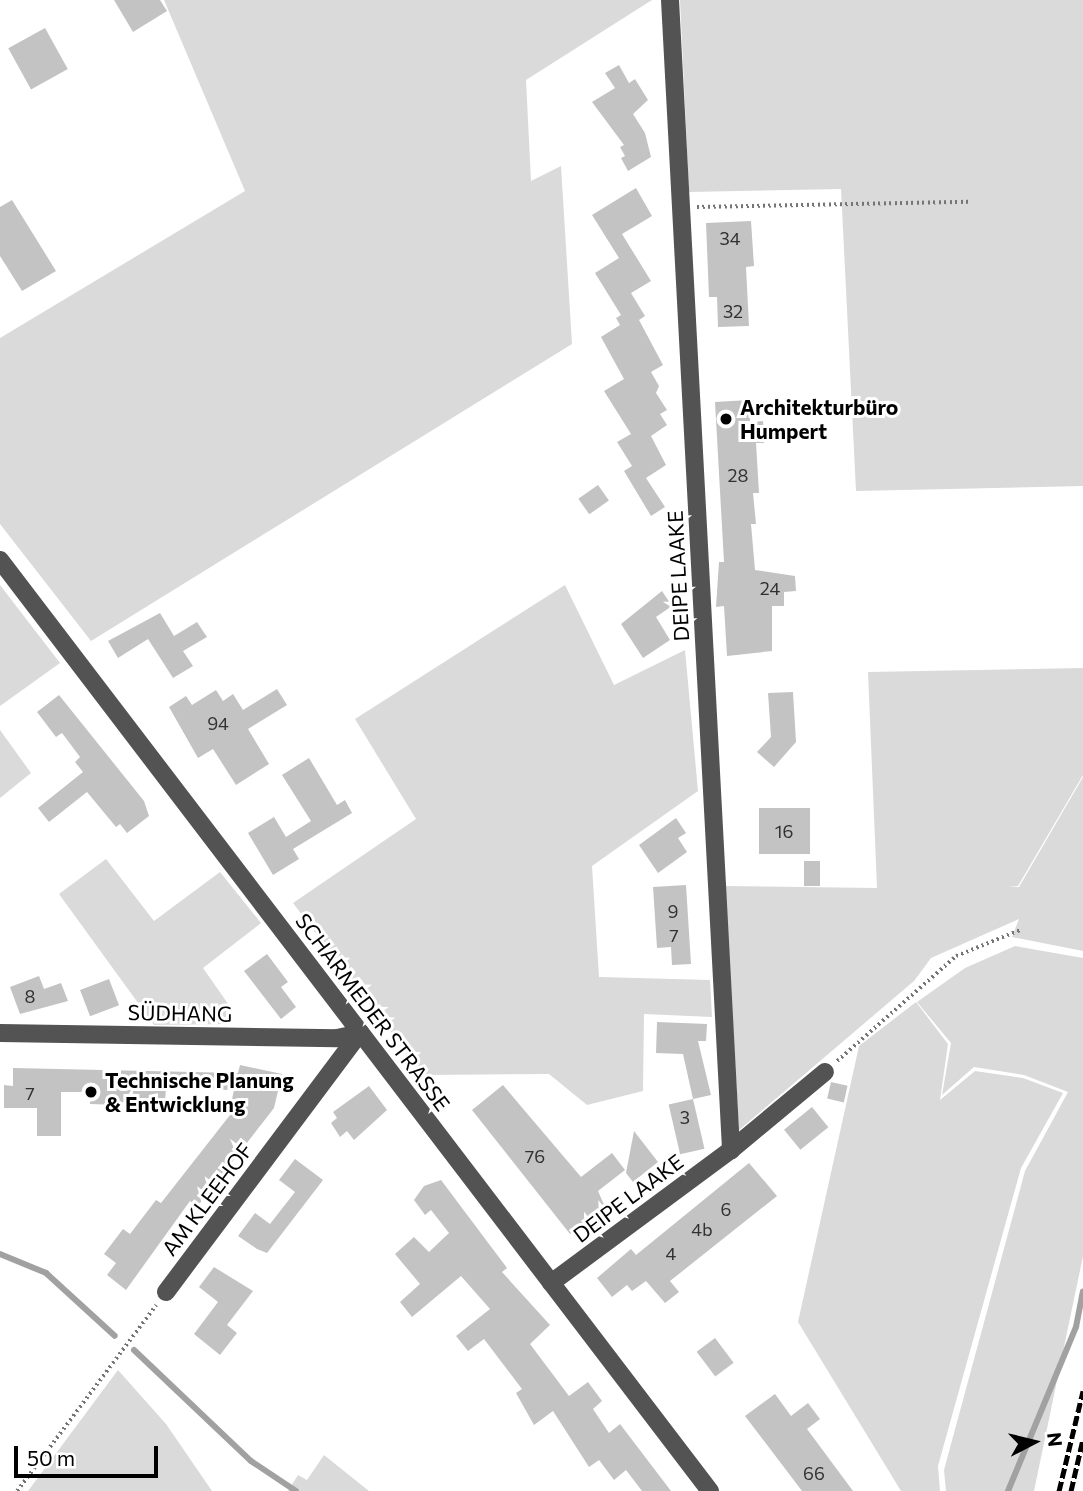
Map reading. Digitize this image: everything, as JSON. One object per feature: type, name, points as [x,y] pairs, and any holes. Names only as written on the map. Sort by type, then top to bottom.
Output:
[{"type":"street","name":"DEIPE LAAKE","points":[[670,0],[731,1150]]},
{"type":"street","name":"SCHARMEDER STRASSE","points":[[0,560],[710,1491]]},
{"type":"street","name":"SÜDHANG","points":[[0,1033],[337,1038],[359,1032]]},
{"type":"street","name":"AM KLEEHOF","points":[[166,1292],[359,1032]]},
{"type":"street","name":"DEIPE LAAKE","points":[[551,1283],[731,1150],[825,1072]]},
{"type":"path","points":[[681,207],[969,202]]},
{"type":"path","points":[[825,1072],[956,956],[1020,930]]},
{"type":"path","points":[[17,1491],[166,1292]]},
{"type":"shaded area","points":[[164,0],[652,0],[526,80],[531,181],[561,166],[572,344],[91,641],[0,524],[0,338],[245,191]]},
{"type":"shaded area","points":[[680,0],[1083,0],[1083,486],[856,491],[841,189],[689,192]]},
{"type":"shaded area","points":[[0,585],[60,663],[0,706]]},
{"type":"shaded area","points":[[565,585],[614,685],[685,650],[698,791],[592,866],[599,977],[710,980],[712,1017],[644,1014],[643,1091],[587,1105],[549,1074],[423,1075],[293,903],[416,819],[355,719]]},
{"type":"shaded area","points":[[1083,668],[1083,775],[1018,886],[1008,887],[1019,887],[1083,777],[1083,951],[1012,937],[1019,919],[931,958],[914,981],[739,1130],[725,886],[877,888],[868,672]]},
{"type":"shaded area","points":[[0,730],[31,773],[0,798]]},
{"type":"shaded area","points":[[106,859],[154,921],[220,872],[261,923],[203,968],[231,1008],[231,1024],[154,1025],[59,894]]},
{"type":"shaded area","points":[[1015,946],[1083,958],[1083,1256],[1034,1491],[946,1491],[944,1470],[1025,1171],[1068,1092],[1024,1075],[974,1067],[942,1095],[951,1043],[917,1002],[965,968]]},
{"type":"shaded area","points":[[916,1002],[948,1044],[940,1100],[975,1071],[1023,1078],[1063,1093],[1021,1168],[938,1466],[940,1491],[901,1491],[798,1322],[859,1046]]},
{"type":"shaded area","points":[[118,1370],[166,1424],[212,1491],[28,1491]]},
{"type":"shaded area","points":[[324,1455],[369,1491],[288,1491],[298,1475],[307,1480]]},
{"type":"building","points":[[114,0],[160,0],[167,11],[133,32]]},
{"type":"building","points":[[45,28],[68,69],[31,89],[8,48]]},
{"type":"building","points":[[619,65],[629,83],[635,79],[648,100],[633,114],[645,133],[651,157],[628,171],[621,158],[625,156],[620,147],[624,145],[592,102],[615,88],[605,73]]},
{"type":"building","points":[[636,188],[652,216],[622,234],[651,281],[631,293],[645,316],[639,320],[663,365],[651,372],[659,386],[656,393],[667,410],[660,414],[667,425],[651,436],[666,465],[646,478],[665,507],[651,516],[624,471],[632,466],[617,442],[631,434],[604,391],[624,379],[601,337],[620,325],[616,318],[621,315],[595,273],[619,258],[592,215]]},
{"type":"building","points":[[12,200],[56,271],[22,291],[0,256],[0,207]]},
{"type":"building","points":[[751,221],[754,266],[746,267],[749,326],[718,327],[717,297],[709,297],[706,223]]},
{"type":"building","points":[[749,400],[750,422],[763,421],[764,433],[764,443],[756,443],[759,493],[753,493],[756,524],[751,524],[755,570],[795,576],[796,591],[784,592],[784,606],[772,606],[772,651],[727,656],[724,606],[716,607],[719,562],[724,562],[715,402]]},
{"type":"building","points":[[598,485],[609,501],[589,514],[578,499]]},
{"type":"building","points":[[662,591],[672,606],[656,617],[670,640],[643,658],[621,624]]},
{"type":"building","points":[[160,613],[174,636],[197,622],[207,637],[183,651],[193,666],[173,678],[148,639],[118,658],[108,641]]},
{"type":"building","points":[[277,689],[287,705],[248,729],[269,764],[236,785],[213,749],[198,758],[169,707],[186,696],[192,705],[216,690],[223,701],[233,694],[243,710]]},
{"type":"building","points":[[793,692],[796,742],[774,767],[757,752],[771,737],[768,693]]},
{"type":"building","points":[[59,695],[144,801],[149,816],[127,833],[120,824],[116,827],[87,792],[49,822],[38,808],[83,772],[75,762],[80,757],[62,733],[56,737],[37,712]]},
{"type":"building","points":[[309,758],[337,805],[345,800],[352,813],[293,849],[299,859],[273,875],[248,833],[274,817],[286,837],[311,821],[282,775]]},
{"type":"building","points":[[759,808],[810,808],[810,854],[759,854]]},
{"type":"building","points":[[676,818],[686,833],[678,838],[687,852],[658,873],[639,845]]},
{"type":"building","points":[[804,861],[820,861],[820,886],[804,886]]},
{"type":"building","points":[[686,885],[691,964],[672,965],[671,947],[657,948],[653,887]]},
{"type":"building","points":[[267,954],[288,982],[281,987],[296,1007],[281,1019],[244,971]]},
{"type":"building","points":[[39,976],[44,989],[61,983],[68,1001],[20,1014],[10,987]]},
{"type":"building","points":[[109,979],[119,1005],[90,1016],[80,990]]},
{"type":"building","points":[[657,1022],[707,1024],[706,1041],[698,1041],[711,1095],[693,1099],[683,1054],[656,1053]]},
{"type":"building","points":[[240,1065],[282,1074],[274,1108],[197,1207],[190,1201],[126,1290],[107,1275],[116,1263],[104,1254],[123,1229],[130,1234],[156,1200],[161,1203],[241,1101],[232,1099],[234,1090],[166,1089],[165,1101],[150,1100],[150,1106],[90,1104],[90,1092],[61,1092],[61,1136],[37,1136],[37,1108],[4,1108],[4,1085],[13,1086],[13,1068],[238,1073]]},
{"type":"building","points":[[831,1082],[848,1086],[844,1102],[827,1099]]},
{"type":"building","points":[[503,1085],[581,1177],[612,1153],[625,1170],[598,1191],[605,1207],[570,1234],[472,1110]]},
{"type":"building","points":[[369,1086],[387,1110],[354,1140],[347,1131],[340,1137],[331,1123],[337,1118],[333,1112]]},
{"type":"building","points":[[693,1099],[704,1149],[680,1154],[669,1105]]},
{"type":"building","points":[[812,1107],[828,1127],[800,1150],[784,1130]]},
{"type":"building","points":[[634,1131],[658,1162],[633,1182],[626,1173]]},
{"type":"building","points":[[295,1159],[323,1180],[267,1253],[238,1236],[255,1213],[270,1224],[295,1192],[279,1180]]},
{"type":"building","points":[[749,1163],[777,1196],[670,1281],[679,1292],[665,1303],[646,1281],[632,1291],[627,1285],[612,1297],[597,1278],[631,1249],[636,1255]]},
{"type":"building","points":[[441,1180],[507,1268],[502,1272],[550,1325],[530,1344],[569,1396],[588,1382],[602,1401],[593,1409],[609,1433],[620,1424],[671,1491],[642,1491],[626,1470],[614,1480],[599,1460],[589,1467],[553,1411],[534,1425],[516,1393],[522,1389],[484,1339],[468,1351],[456,1336],[490,1309],[461,1276],[412,1317],[400,1302],[420,1284],[395,1254],[414,1237],[429,1252],[449,1233],[431,1210],[425,1215],[414,1200],[424,1186]]},
{"type":"building","points":[[214,1267],[253,1291],[227,1325],[237,1333],[220,1355],[194,1334],[218,1302],[199,1287]]},
{"type":"building","points":[[715,1338],[734,1363],[715,1377],[697,1352]]},
{"type":"building","points":[[775,1394],[791,1416],[808,1403],[820,1419],[807,1429],[853,1491],[802,1491],[745,1416]]},
{"type":"waterway","points":[[0,1254],[46,1273],[115,1336]]},
{"type":"waterway","points":[[1008,1491],[1076,1327],[1083,1292]]},
{"type":"waterway","points":[[134,1350],[251,1461],[296,1491]]},
{"type":"railway","points":[[1059,1491],[1083,1391]]},
{"type":"railway","points":[[1071,1491],[1083,1439]]},
{"type":"place","name":"Architekturbüro Humpert","points":[[726,419]]},
{"type":"place","name":"Technische Planung & Entwicklung","points":[[91,1092]]}]
